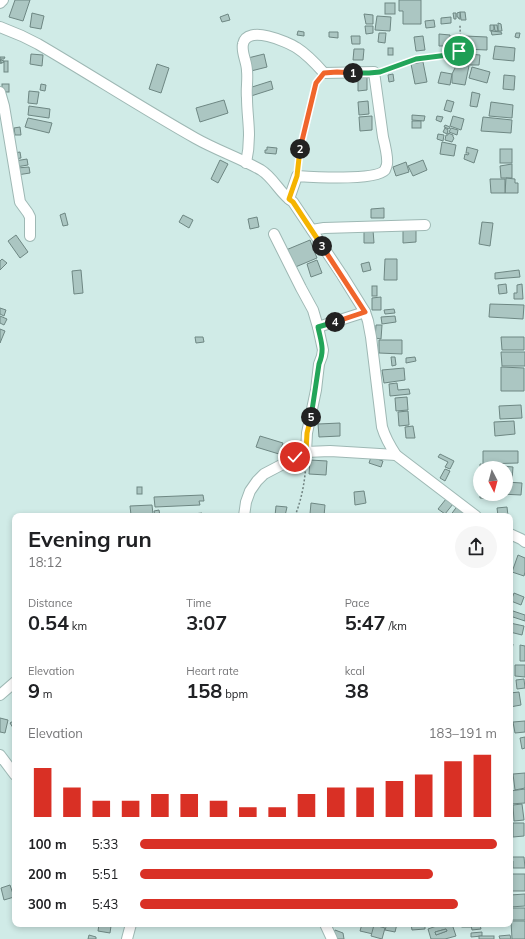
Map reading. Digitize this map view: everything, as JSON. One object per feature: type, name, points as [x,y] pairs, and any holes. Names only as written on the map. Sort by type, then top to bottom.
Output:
[{"type":"street","points":[[0,3],[3,0]]},
{"type":"street","points":[[0,27],[38,44],[197,139],[262,171],[293,202],[365,312],[371,337],[382,427],[389,444],[396,455],[472,513]]},
{"type":"street","points":[[246,163],[249,134],[246,88],[248,78],[243,49],[243,42],[245,38],[256,34],[267,35],[297,48],[311,58],[324,73],[374,72],[386,151],[387,164],[385,170],[371,176],[297,176],[289,199]]},
{"type":"street","points":[[0,92],[4,106],[20,202],[30,217],[30,236]]},
{"type":"street","points":[[312,230],[324,228],[425,225]]},
{"type":"street","points":[[274,234],[313,310],[323,350],[319,364],[307,433],[306,452]]},
{"type":"street","points":[[318,327],[365,312]]},
{"type":"street","points":[[244,513],[250,491],[264,474],[306,452],[330,451],[396,455]]},
{"type":"street","points":[[513,535],[524,540]]},
{"type":"street","points":[[0,695],[12,685]]},
{"type":"street","points":[[0,755],[12,771]]},
{"type":"street","points":[[127,939],[129,927]]},
{"type":"street","points":[[326,927],[332,939]]},
{"type":"path","points":[[374,72],[380,72],[416,59],[458,53],[460,46],[460,25]]},
{"type":"path","points":[[297,176],[300,144],[311,101],[316,83],[324,73]]},
{"type":"path","points":[[296,513],[300,505],[304,484],[306,452]]},
{"type":"building","points":[[15,0],[30,0],[23,21],[9,17]]},
{"type":"building","points":[[399,0],[421,0],[421,24],[403,24],[403,11],[399,11]]},
{"type":"building","points":[[385,3],[395,3],[395,14],[385,14]]},
{"type":"building","points":[[460,12],[465,12],[466,20],[461,20]]},
{"type":"building","points":[[460,12],[459,19],[457,17],[457,13]]},
{"type":"building","points":[[32,13],[44,16],[41,29],[30,27]]},
{"type":"building","points":[[453,13],[456,13],[456,19],[454,19]]},
{"type":"building","points":[[228,14],[230,20],[222,22],[220,17]]},
{"type":"building","points":[[364,14],[373,15],[373,24],[366,24]]},
{"type":"building","points":[[377,16],[391,17],[390,31],[375,30]]},
{"type":"building","points":[[451,17],[451,23],[441,24],[441,18]]},
{"type":"building","points":[[434,20],[435,27],[426,28],[425,21]]},
{"type":"building","points":[[498,23],[501,24],[502,31],[498,31]]},
{"type":"building","points":[[490,25],[494,25],[494,30],[490,31]]},
{"type":"building","points":[[494,25],[497,25],[498,31],[495,31]]},
{"type":"building","points":[[365,26],[373,26],[373,33],[366,34]]},
{"type":"building","points":[[298,31],[304,32],[304,36],[297,35]]},
{"type":"building","points":[[491,31],[501,32],[502,34],[492,35]]},
{"type":"building","points":[[329,32],[338,32],[338,38],[329,37]]},
{"type":"building","points":[[379,33],[386,33],[385,43],[378,42]]},
{"type":"building","points":[[516,33],[520,33],[519,38],[515,37]]},
{"type":"building","points":[[439,34],[450,35],[450,46],[439,46]]},
{"type":"building","points":[[351,36],[360,36],[360,44],[352,44]]},
{"type":"building","points":[[423,36],[425,50],[416,51],[414,37]]},
{"type":"building","points":[[465,36],[487,37],[487,50],[464,49]]},
{"type":"building","points":[[495,46],[515,48],[514,61],[493,59]]},
{"type":"building","points":[[388,48],[393,48],[393,55],[388,55]]},
{"type":"building","points":[[354,49],[364,49],[363,60],[353,60]]},
{"type":"building","points":[[31,54],[43,55],[42,66],[30,64]]},
{"type":"building","points":[[264,54],[267,67],[251,71],[248,58]]},
{"type":"building","points":[[469,54],[480,55],[479,65],[469,65]]},
{"type":"building","points":[[0,57],[5,57],[4,59],[1,59],[4,61],[3,63],[1,62],[1,64]]},
{"type":"building","points":[[4,61],[8,61],[8,72],[4,72]]},
{"type":"building","points":[[423,62],[427,82],[415,84],[411,64]]},
{"type":"building","points":[[157,64],[169,68],[161,93],[149,89]]},
{"type":"building","points":[[457,64],[469,66],[465,85],[452,83],[452,74]]},
{"type":"building","points":[[472,67],[490,72],[487,83],[469,78]]},
{"type":"building","points":[[441,72],[452,74],[450,85],[438,83]]},
{"type":"building","points":[[393,74],[394,81],[389,82],[388,75]]},
{"type":"building","points":[[504,75],[515,76],[514,90],[503,89]]},
{"type":"building","points":[[358,77],[367,77],[367,90],[358,91]]},
{"type":"building","points":[[271,81],[273,89],[251,96],[249,88]]},
{"type":"building","points":[[2,84],[9,84],[9,92],[2,92]]},
{"type":"building","points":[[41,84],[46,85],[45,91],[40,90]]},
{"type":"building","points":[[29,91],[39,92],[37,104],[28,103]]},
{"type":"building","points":[[472,92],[480,94],[477,107],[470,106]]},
{"type":"building","points":[[224,100],[228,113],[200,122],[196,108]]},
{"type":"building","points":[[447,100],[454,102],[451,112],[444,110]]},
{"type":"building","points":[[368,101],[369,114],[359,115],[358,102]]},
{"type":"building","points":[[491,102],[513,105],[512,118],[489,116]]},
{"type":"building","points":[[29,106],[50,109],[49,118],[28,115]]},
{"type":"building","points":[[412,115],[425,116],[424,121],[412,120]]},
{"type":"building","points":[[372,116],[372,130],[360,131],[359,117]]},
{"type":"building","points":[[437,116],[443,117],[441,122],[436,120]]},
{"type":"building","points":[[453,116],[464,119],[461,130],[450,126]]},
{"type":"building","points":[[483,117],[512,120],[511,133],[481,131]]},
{"type":"building","points":[[28,118],[52,123],[49,133],[25,127]]},
{"type":"building","points":[[412,121],[421,121],[421,128],[412,128]]},
{"type":"building","points":[[445,125],[450,127],[449,129],[444,127]]},
{"type":"building","points":[[20,127],[21,135],[15,135],[14,128]]},
{"type":"building","points":[[445,128],[448,130],[447,134],[443,132]]},
{"type":"building","points":[[451,128],[458,130],[457,135],[449,132]]},
{"type":"building","points":[[448,133],[453,135],[454,138],[452,142],[445,140]]},
{"type":"building","points":[[438,134],[444,135],[443,141],[437,139]]},
{"type":"building","points":[[442,142],[456,145],[454,156],[440,154]]},
{"type":"building","points":[[267,147],[277,148],[276,154],[265,153]]},
{"type":"building","points":[[467,147],[478,150],[474,163],[464,159],[465,154],[468,155],[469,153],[466,153]]},
{"type":"building","points":[[500,149],[512,149],[512,163],[500,163]]},
{"type":"building","points":[[20,152],[21,158],[15,159],[14,153]]},
{"type":"building","points":[[27,159],[28,165],[16,167],[15,161]]},
{"type":"building","points":[[220,160],[228,164],[218,183],[211,179]]},
{"type":"building","points":[[423,160],[427,170],[413,176],[408,166]]},
{"type":"building","points":[[406,162],[409,172],[396,176],[393,167]]},
{"type":"building","points":[[512,164],[512,178],[501,178],[500,166]]},
{"type":"building","points":[[29,167],[30,173],[17,175],[17,168]]},
{"type":"building","points":[[506,178],[515,179],[515,183],[518,183],[518,193],[505,193]]},
{"type":"building","points":[[490,179],[505,179],[505,193],[491,193]]},
{"type":"building","points":[[384,208],[384,218],[371,218],[371,209]]},
{"type":"building","points":[[65,213],[68,225],[63,226],[60,215]]},
{"type":"building","points":[[183,215],[193,220],[189,228],[179,222]]},
{"type":"building","points":[[257,217],[259,227],[250,229],[248,219]]},
{"type":"building","points":[[482,222],[493,223],[490,246],[479,244]]},
{"type":"building","points":[[403,228],[416,228],[416,242],[403,243]]},
{"type":"building","points":[[373,230],[374,243],[364,243],[364,231]]},
{"type":"building","points":[[16,235],[28,252],[20,258],[8,241]]},
{"type":"building","points":[[310,240],[317,258],[293,268],[286,250]]},
{"type":"building","points":[[2,259],[7,263],[0,270],[0,261]]},
{"type":"building","points":[[385,259],[397,259],[397,280],[384,280]]},
{"type":"building","points":[[317,260],[322,273],[311,277],[307,264]]},
{"type":"building","points":[[369,262],[371,270],[363,272],[361,264]]},
{"type":"building","points":[[81,270],[83,293],[74,294],[72,271]]},
{"type":"building","points":[[519,270],[520,277],[495,279],[495,273]]},
{"type":"building","points":[[506,284],[507,293],[499,294],[498,285]]},
{"type":"building","points":[[522,284],[523,299],[514,299],[514,293],[517,293],[517,285]]},
{"type":"building","points":[[372,286],[377,286],[377,296],[372,296]]},
{"type":"building","points":[[381,297],[381,310],[372,310],[372,298]]},
{"type":"building","points":[[490,304],[524,305],[523,319],[489,317]]},
{"type":"building","points":[[0,308],[6,310],[4,316],[0,314]]},
{"type":"building","points":[[394,309],[395,313],[385,314],[384,310]]},
{"type":"building","points":[[0,316],[7,319],[4,325],[0,323]]},
{"type":"building","points":[[395,316],[396,322],[382,324],[381,317]]},
{"type":"building","points":[[376,325],[382,325],[381,339],[375,338]]},
{"type":"building","points":[[0,329],[5,331],[0,343]]},
{"type":"building","points":[[195,337],[203,337],[204,342],[196,343]]},
{"type":"building","points":[[501,337],[524,337],[524,350],[502,350]]},
{"type":"building","points":[[379,340],[402,340],[402,354],[379,353]]},
{"type":"building","points":[[501,352],[525,352],[525,366],[502,366]]},
{"type":"building","points":[[391,357],[395,357],[396,365],[392,366]]},
{"type":"building","points":[[415,357],[416,361],[406,363],[406,358]]},
{"type":"building","points":[[501,367],[524,368],[524,391],[501,391]]},
{"type":"building","points":[[404,368],[405,380],[384,383],[382,370]]},
{"type":"building","points":[[397,383],[398,390],[409,389],[410,394],[390,396],[389,384]]},
{"type":"building","points":[[407,397],[408,410],[396,411],[395,398]]},
{"type":"building","points":[[521,405],[522,418],[500,419],[499,406]]},
{"type":"building","points":[[408,411],[409,425],[399,426],[398,412]]},
{"type":"building","points":[[514,421],[515,434],[495,436],[494,422]]},
{"type":"building","points":[[340,423],[340,436],[319,437],[318,424]]},
{"type":"building","points":[[413,426],[415,438],[406,438],[405,427]]},
{"type":"building","points":[[260,436],[283,443],[279,454],[256,447]]},
{"type":"building","points":[[483,451],[518,451],[518,463],[513,463],[513,461],[483,461]]},
{"type":"building","points":[[440,454],[454,461],[450,469],[445,467],[448,462],[438,457]]},
{"type":"building","points":[[371,457],[383,461],[381,467],[369,463]]},
{"type":"building","points":[[310,460],[327,461],[326,475],[309,474]]},
{"type":"building","points":[[445,469],[450,471],[445,481],[440,478]]},
{"type":"building","points":[[513,482],[522,483],[521,495],[513,495]]},
{"type":"building","points":[[137,487],[142,487],[142,494],[137,494]]},
{"type":"building","points":[[364,491],[366,503],[355,505],[354,492]]},
{"type":"building","points":[[203,495],[204,501],[199,501],[200,505],[155,507],[154,497]]},
{"type":"building","points":[[446,499],[453,504],[446,513],[438,509]]},
{"type":"building","points":[[311,503],[325,505],[324,513],[310,513]]},
{"type":"building","points":[[152,505],[153,513],[131,513],[130,506]]},
{"type":"building","points":[[458,505],[464,510],[462,513],[452,513]]},
{"type":"building","points":[[276,506],[287,507],[286,513],[275,513]]},
{"type":"building","points":[[507,507],[508,513],[498,513],[497,508]]},
{"type":"building","points":[[159,510],[160,513],[154,513],[154,511]]},
{"type":"building","points":[[518,555],[525,558],[524,576],[513,572]]},
{"type":"building","points":[[514,593],[524,597],[521,605],[513,602]]},
{"type":"building","points":[[513,611],[525,615],[525,621],[513,617]]},
{"type":"building","points":[[513,624],[524,626],[522,635],[513,633]]},
{"type":"building","points":[[520,645],[525,646],[525,661],[520,661]]},
{"type":"building","points":[[515,665],[525,665],[525,677],[515,676]]},
{"type":"building","points":[[524,679],[525,688],[517,689],[516,680]]},
{"type":"building","points":[[519,692],[521,705],[513,706],[513,693]]},
{"type":"building","points":[[0,718],[8,720],[5,733],[0,732]]},
{"type":"building","points":[[525,721],[525,732],[515,733],[513,722]]},
{"type":"building","points":[[525,737],[525,748],[522,749],[520,738]]},
{"type":"building","points":[[525,773],[525,788],[515,790],[513,774]]},
{"type":"building","points":[[525,789],[525,803],[513,804],[513,791]]},
{"type":"building","points":[[522,804],[524,820],[514,821],[513,805]]},
{"type":"building","points":[[513,823],[524,823],[524,836],[513,837]]},
{"type":"building","points":[[513,857],[524,857],[525,868],[513,868]]},
{"type":"building","points":[[513,874],[525,874],[525,891],[513,891]]},
{"type":"building","points":[[10,885],[12,898],[4,900],[1,888]]},
{"type":"building","points":[[525,894],[525,906],[513,907],[513,895]]},
{"type":"building","points":[[513,908],[525,908],[525,920],[513,920]]},
{"type":"building","points":[[513,921],[525,921],[525,939],[512,939],[511,927],[513,927]]},
{"type":"building","points":[[99,927],[111,927],[110,933],[98,931]]},
{"type":"building","points":[[361,927],[375,927],[373,934],[360,931]]},
{"type":"building","points":[[373,927],[385,928],[382,939],[371,936]]},
{"type":"building","points":[[386,927],[396,927],[395,932],[385,930]]},
{"type":"building","points":[[412,927],[425,927],[425,929],[412,930]]},
{"type":"building","points":[[434,927],[453,927],[456,936],[445,939],[431,939],[428,929]],"holes":[[[446,929],[447,931],[436,935],[435,932]]]},
{"type":"building","points":[[471,927],[480,927],[481,929],[472,930]]},
{"type":"building","points":[[446,929],[447,931],[436,935],[435,932]]},
{"type":"building","points":[[335,930],[343,933],[344,939],[332,939]]},
{"type":"building","points":[[482,932],[482,936],[471,937],[471,933]]},
{"type":"building","points":[[89,935],[96,937],[96,939],[88,939]]},
{"type":"building","points":[[510,935],[511,939],[500,939],[499,936]]},
{"type":"building","points":[[479,936],[494,936],[494,939],[479,939]]},
{"type":"route","points":[[295,457],[306,452],[307,433],[316,390],[319,364],[323,350],[318,327],[365,312],[293,202],[289,199],[297,176],[300,144],[316,83],[324,73],[380,72],[416,59],[456,54],[459,51]]}]
